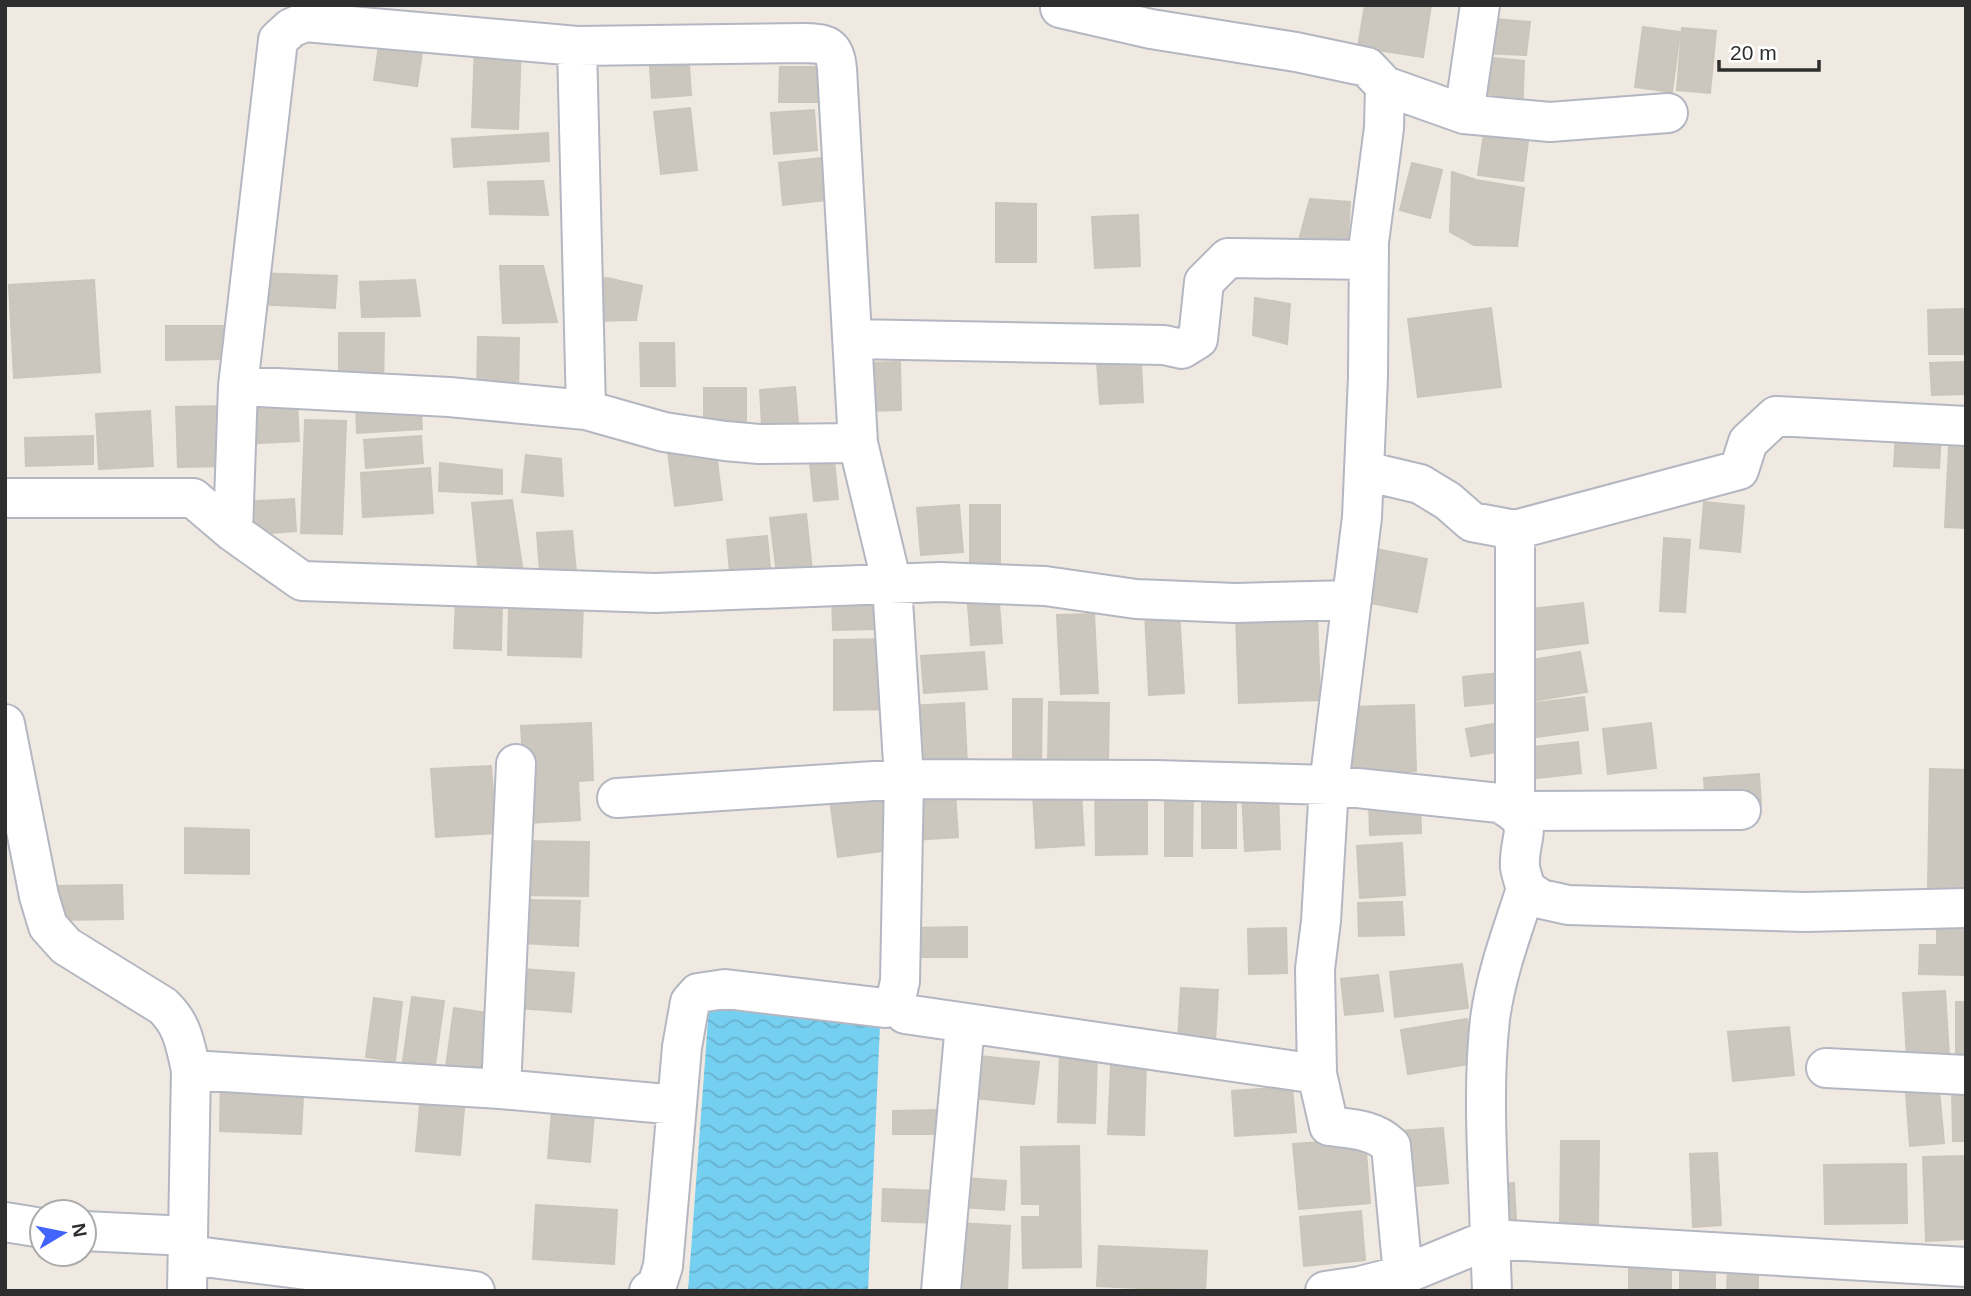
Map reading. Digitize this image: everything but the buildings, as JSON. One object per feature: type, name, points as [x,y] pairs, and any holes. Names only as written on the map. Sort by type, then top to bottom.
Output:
[{"type":"street","points":[[1060,5],[1060,8],[1151,29],[1296,52],[1367,67],[1385,86],[1464,114],[1550,122],[1668,113]]},
{"type":"street","points":[[1464,114],[1480,5]]},
{"type":"street","points":[[233,532],[238,386],[278,40],[292,17],[305,22],[577,46],[805,43],[824,44],[832,50],[837,69],[858,443],[892,584],[904,779],[900,981],[897,999],[885,1008],[725,989],[698,993],[690,1002],[681,1047],[663,1266],[657,1285],[649,1291]]},
{"type":"street","points":[[577,46],[586,410]]},
{"type":"street","points":[[1385,86],[1384,128],[1369,242],[1362,517],[1329,785],[1321,921],[1315,969],[1317,1074],[1329,1126],[1365,1130],[1381,1136],[1391,1146],[1403,1275]]},
{"type":"street","points":[[853,339],[1164,345],[1182,349],[1198,339],[1204,282],[1228,258],[1369,260]]},
{"type":"street","points":[[238,386],[449,397],[586,410],[664,432],[725,441],[759,444],[858,443]]},
{"type":"street","points":[[1364,471],[1420,484],[1448,501],[1472,522],[1515,530],[1739,470],[1748,442],[1776,416],[1966,425]]},
{"type":"street","points":[[5,498],[193,498],[233,532],[302,581],[655,593],[940,582],[1045,586],[1136,599],[1210,602],[1352,600]]},
{"type":"street","points":[[1492,1291],[1486,1071],[1490,1017],[1500,969],[1526,889],[1520,866],[1525,831],[1515,811],[1515,530]]},
{"type":"street","points":[[5,724],[39,896],[48,926],[66,946],[163,1006],[176,1017],[184,1039],[191,1070],[187,1261]]},
{"type":"street","points":[[501,1089],[516,764]]},
{"type":"street","points":[[617,798],[904,779],[1155,780],[1329,785],[1499,803],[1515,811],[1741,810]]},
{"type":"street","points":[[1526,889],[1541,899],[1568,905],[1807,912],[1966,908]]},
{"type":"street","points":[[905,1014],[1317,1074]]},
{"type":"street","points":[[941,1291],[965,1024]]},
{"type":"street","points":[[1826,1068],[1966,1075]]},
{"type":"street","points":[[191,1070],[501,1089],[677,1105]]},
{"type":"street","points":[[5,1222],[28,1226]]},
{"type":"street","points":[[98,1235],[187,1261],[475,1291]]},
{"type":"street","points":[[1325,1291],[1360,1286],[1403,1275],[1490,1239],[1966,1267]]},
{"type":"water","points":[[709,1007],[880,1026],[868,1291],[688,1291]]}]
